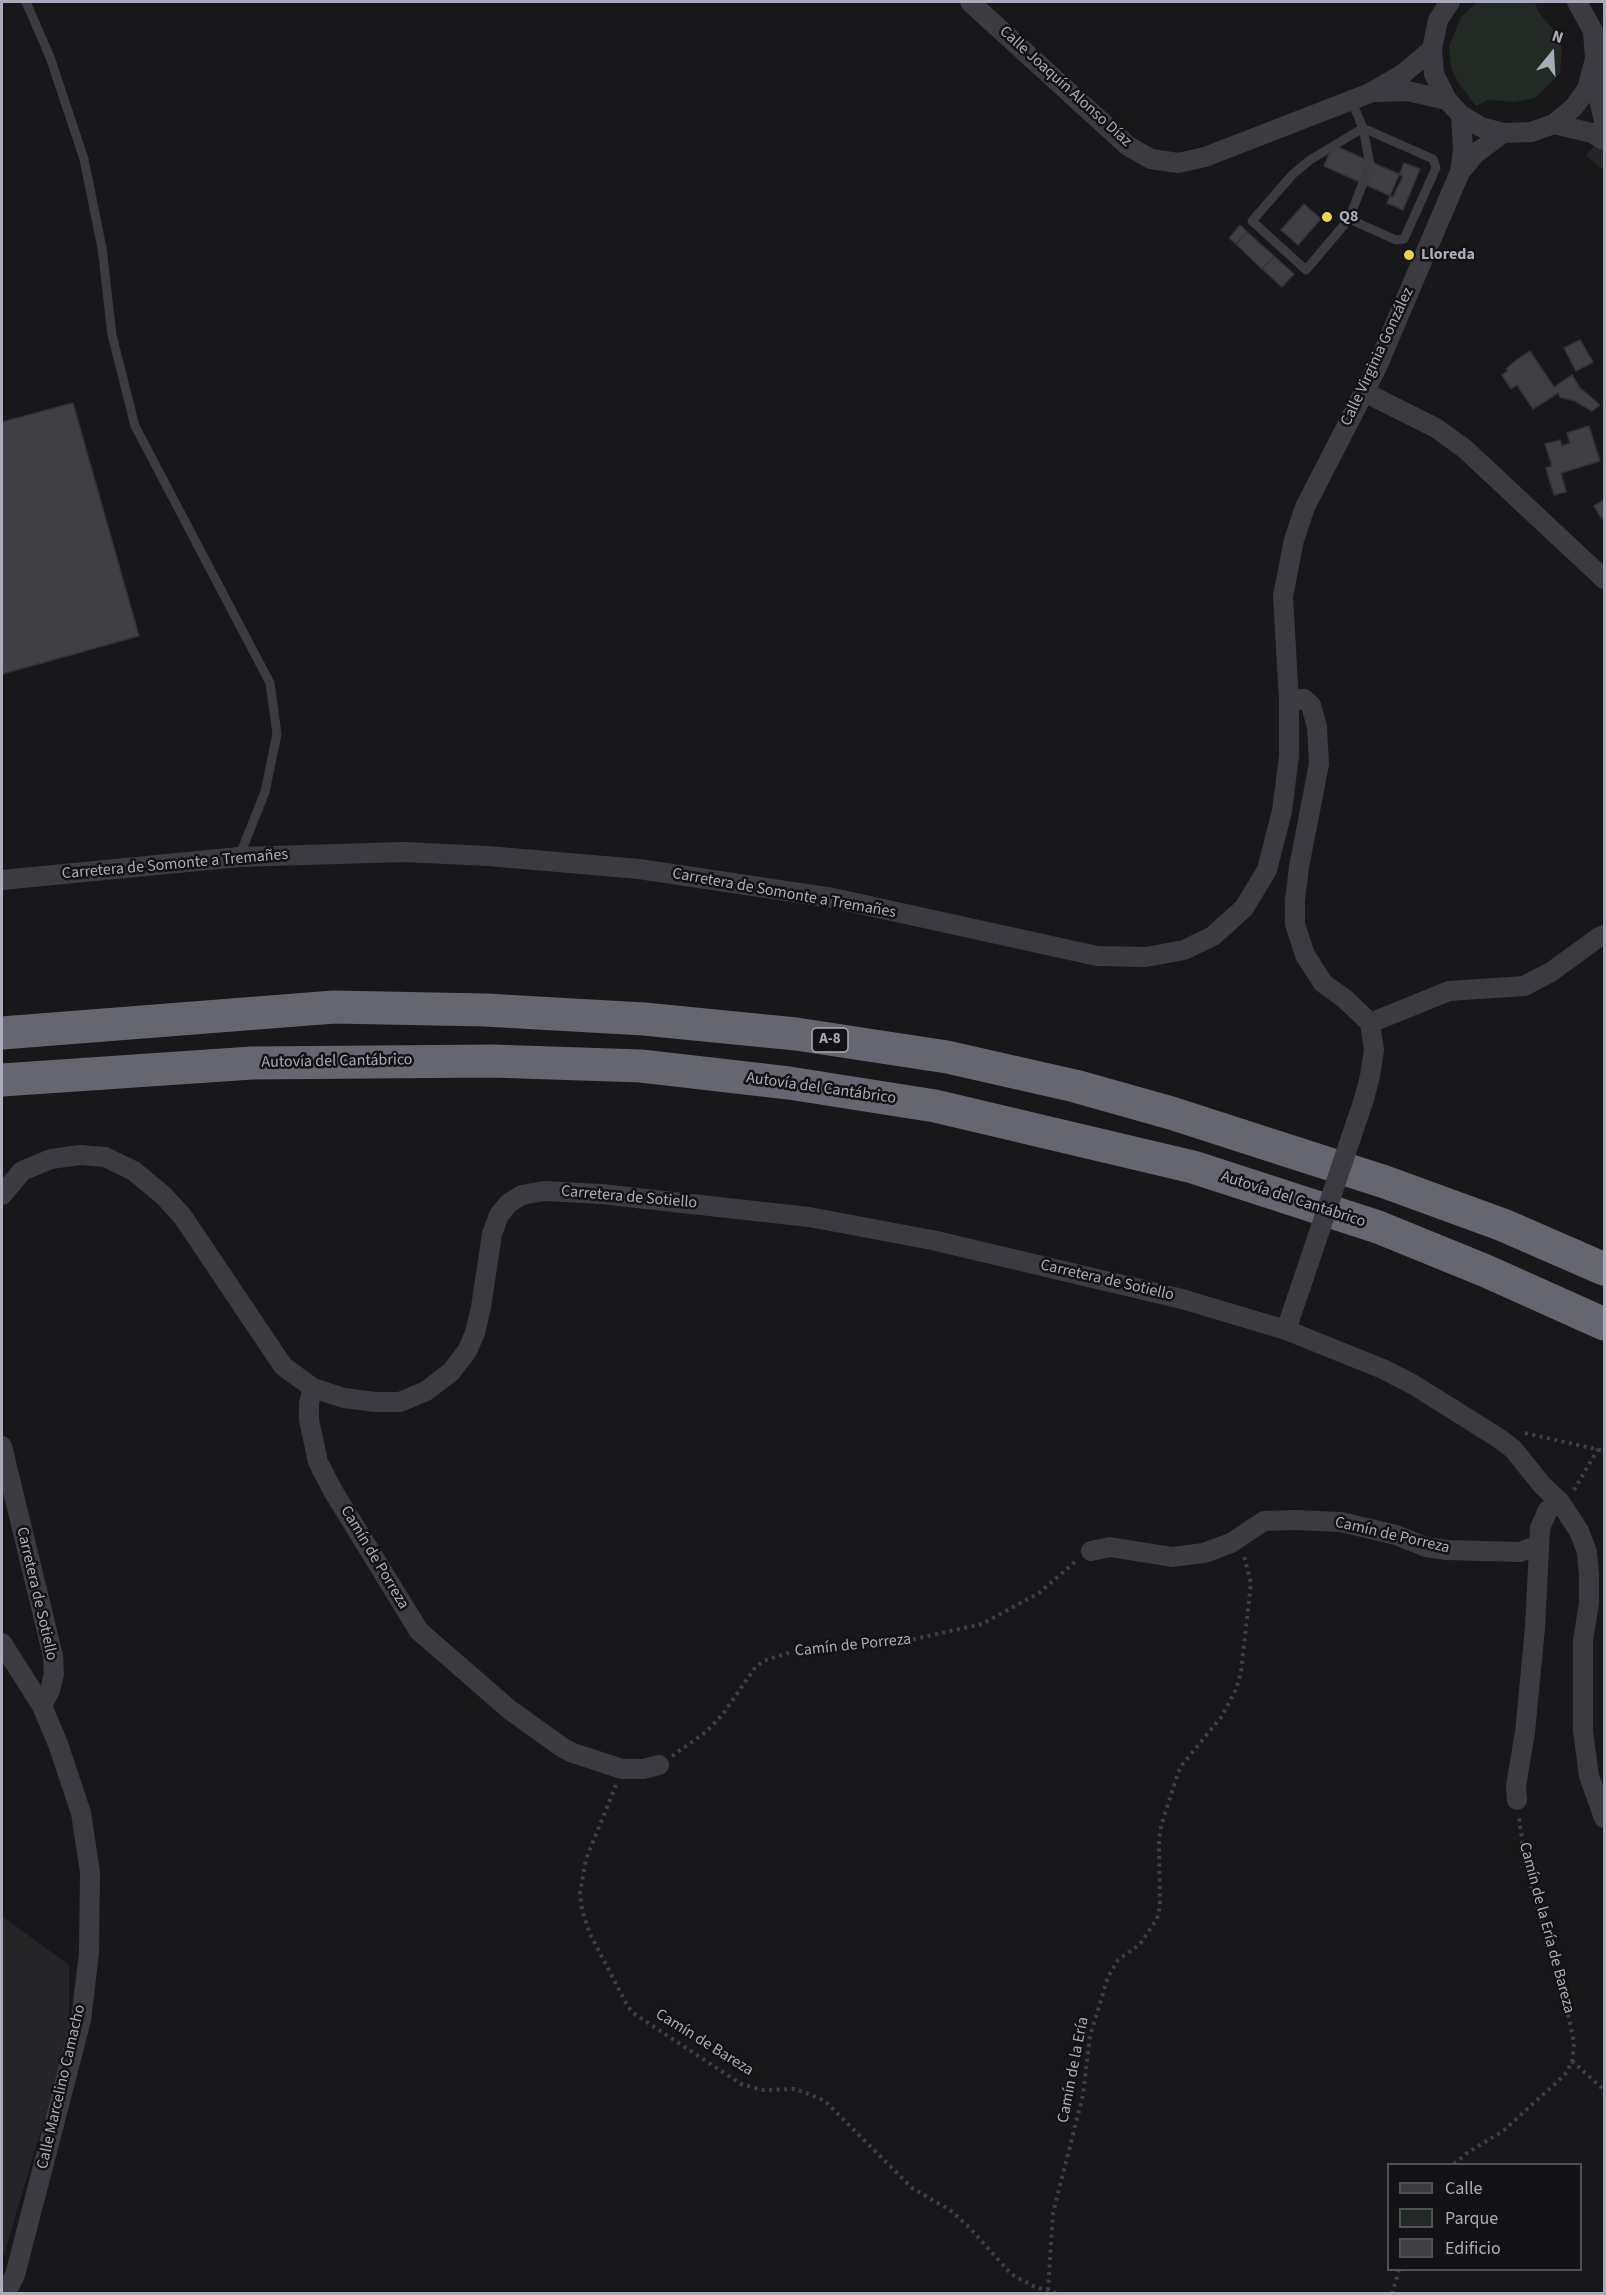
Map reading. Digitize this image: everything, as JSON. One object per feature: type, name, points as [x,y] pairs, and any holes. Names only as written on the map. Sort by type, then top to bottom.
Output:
[{"type":"highway","name":"A-8","points":[[12,1032],[334,1007],[484,1010],[644,1019],[765,1030],[947,1057],[1075,1086],[1161,1110],[1317,1160],[1503,1225],[1605,1269]]},
{"type":"highway","name":"Autovía del Cantábrico","points":[[16,1079],[252,1063],[492,1061],[641,1066],[789,1083],[924,1104],[1193,1167],[1378,1227],[1486,1271],[1605,1324]]},
{"type":"street","name":"Calle Joaquín Alonso Díaz","points":[[970,2],[1128,146],[1151,159],[1178,164],[1204,157],[1370,93],[1403,74],[1434,39]]},
{"type":"street","points":[[1428,2],[1434,39],[1434,74],[1447,100],[1461,115],[1481,127],[1503,133],[1531,132],[1554,123],[1574,107],[1587,89],[1595,59]]},
{"type":"street","points":[[1434,39],[1438,20],[1450,2]]},
{"type":"street","points":[[1579,3],[1593,31],[1597,91],[1605,122]]},
{"type":"street","name":"Calle Joaquín Alonso Díaz","points":[[1370,93],[1407,91],[1447,100]]},
{"type":"street","name":"Calle Virginia González","points":[[1294,540],[1305,507],[1364,392],[1460,172],[1463,150],[1461,115]]},
{"type":"street","points":[[1554,123],[1592,133],[1605,140]]},
{"type":"street","name":"Calle Virginia González","points":[[1460,172],[1475,154],[1503,133]]},
{"type":"street","points":[[1364,392],[1436,428],[1465,449],[1605,579]]},
{"type":"street","name":"Carretera de Somonte a Tremañes","points":[[2,880],[239,857],[404,852],[488,856],[639,869],[833,898],[1096,956],[1146,957],[1184,950],[1213,936],[1244,908],[1267,870],[1282,811],[1289,756],[1289,701],[1283,596],[1294,540]]},
{"type":"street","points":[[1286,1330],[1364,1099],[1374,1050],[1370,1023],[1345,999],[1323,983],[1305,955],[1295,924],[1294,900],[1319,764],[1317,728],[1311,705],[1304,699],[1289,701]]},
{"type":"street","points":[[1370,1023],[1449,991],[1524,986],[1551,972],[1605,935]]},
{"type":"street","name":"Carretera de Sotiello","points":[[2,1195],[22,1171],[51,1159],[80,1155],[105,1157],[134,1172],[164,1196],[183,1218],[283,1366],[313,1388],[344,1398],[375,1402],[400,1402],[426,1391],[451,1372],[467,1351],[475,1333],[492,1234],[499,1215],[509,1203],[522,1195],[544,1191],[601,1194],[809,1217],[932,1240],[1182,1299],[1286,1330],[1383,1369],[1414,1385],[1501,1440],[1513,1449],[1542,1485],[1560,1502],[1579,1531],[1587,1552],[1589,1603],[1583,1640],[1583,1731],[1589,1776],[1605,1818]]},
{"type":"street","name":"Camín de Porreza","points":[[313,1388],[309,1403],[309,1420],[318,1462],[333,1491],[419,1631],[510,1710],[563,1748],[622,1769],[643,1769],[660,1765]]},
{"type":"street","name":"Carretera de Sotiello","points":[[2,1446],[52,1656],[54,1674],[50,1690],[42,1706]]},
{"type":"street","points":[[1517,1800],[1516,1786],[1525,1732],[1535,1628],[1540,1528],[1548,1510],[1560,1502]]},
{"type":"street","name":"Camín de Porreza","points":[[1091,1551],[1110,1547],[1172,1557],[1204,1553],[1237,1539],[1264,1521],[1295,1520],[1341,1522],[1396,1535],[1426,1547],[1447,1550],[1520,1552],[1539,1545]]},
{"type":"street","name":"Calle Marcelino Camacho","points":[[2,1642],[42,1706],[58,1744],[81,1813],[90,1872],[89,1953],[81,2020],[15,2275],[5,2294]]},
{"type":"lane","points":[[26,2],[50,57],[84,159],[102,248],[112,335],[135,426],[270,683],[277,734],[265,792],[239,857]]},
{"type":"lane","points":[[1351,100],[1363,128],[1370,165],[1349,219],[1306,270],[1252,221],[1293,174],[1310,160],[1363,128]]},
{"type":"lane","points":[[1349,219],[1396,240],[1404,239],[1436,168],[1433,159],[1363,128]]},
{"type":"path","points":[[1501,1440],[1524,1433],[1605,1450]]},
{"type":"path","points":[[1560,1502],[1574,1491],[1598,1449]]},
{"type":"path","name":"Camín de la Ería","points":[[1048,2290],[1053,2212],[1083,2095],[1090,2036],[1108,1977],[1118,1960],[1140,1944],[1157,1919],[1160,1906],[1161,1826],[1178,1773],[1222,1716],[1236,1689],[1241,1672],[1251,1583],[1243,1551],[1237,1539]]},
{"type":"path","name":"Camín de Porreza","points":[[660,1765],[706,1732],[723,1713],[753,1669],[764,1661],[788,1653],[910,1640],[982,1624],[1039,1593],[1072,1563],[1091,1551]]},
{"type":"path","name":"Camín de Bareza","points":[[622,1769],[586,1858],[580,1893],[582,1910],[590,1934],[628,2007],[636,2015],[741,2084],[763,2090],[804,2092],[825,2102],[912,2188],[950,2210],[969,2227],[1011,2274],[1033,2286],[1059,2294]]},
{"type":"path","name":"Camín de la Ería de Bareza","points":[[1517,1800],[1523,1846],[1534,1898],[1559,1976],[1569,2018],[1574,2043],[1572,2061]]},
{"type":"path","points":[[1455,2163],[1503,2131],[1556,2084],[1567,2072],[1572,2061],[1605,2090]]},
{"type":"path","points":[[1392,2294],[1400,2271]]},
{"type":"shaded area","points":[[1604,135],[1604,171],[1586,155]]},
{"type":"shaded area","points":[[2,1916],[69,1965],[69,2036],[2,2261]]},
{"type":"green space","points":[[1477,2],[1535,2],[1538,11],[1559,37],[1562,48],[1560,73],[1535,98],[1514,102],[1488,100],[1476,106],[1459,84],[1451,68],[1449,46],[1461,17]]},
{"type":"building","points":[[1333,145],[1403,176],[1393,197],[1324,166]]},
{"type":"building","points":[[1404,163],[1420,169],[1403,210],[1387,203]]},
{"type":"building","points":[[1304,204],[1321,219],[1298,245],[1281,230]]},
{"type":"building","points":[[1240,225],[1247,232],[1236,244],[1229,238]]},
{"type":"building","points":[[1247,232],[1274,256],[1262,269],[1236,244]]},
{"type":"building","points":[[1274,256],[1294,274],[1282,287],[1262,269]]},
{"type":"building","points":[[1580,340],[1593,362],[1576,371],[1564,348]]},
{"type":"building","points":[[1530,351],[1554,387],[1572,375],[1580,388],[1600,405],[1592,411],[1575,401],[1560,397],[1558,393],[1533,409],[1517,385],[1511,389],[1502,375],[1515,361]]},
{"type":"building","points":[[73,403],[139,636],[2,674],[2,422]]},
{"type":"building","points":[[1589,426],[1600,461],[1561,473],[1566,492],[1554,495],[1546,468],[1552,466],[1545,444],[1560,440],[1562,446],[1570,443],[1567,433]]},
{"type":"building","points":[[1604,500],[1604,518],[1602,519],[1594,506]]},
{"type":"place","name":"Q8","points":[[1327,217]]},
{"type":"place","name":"Lloreda","points":[[1409,255]]}]
